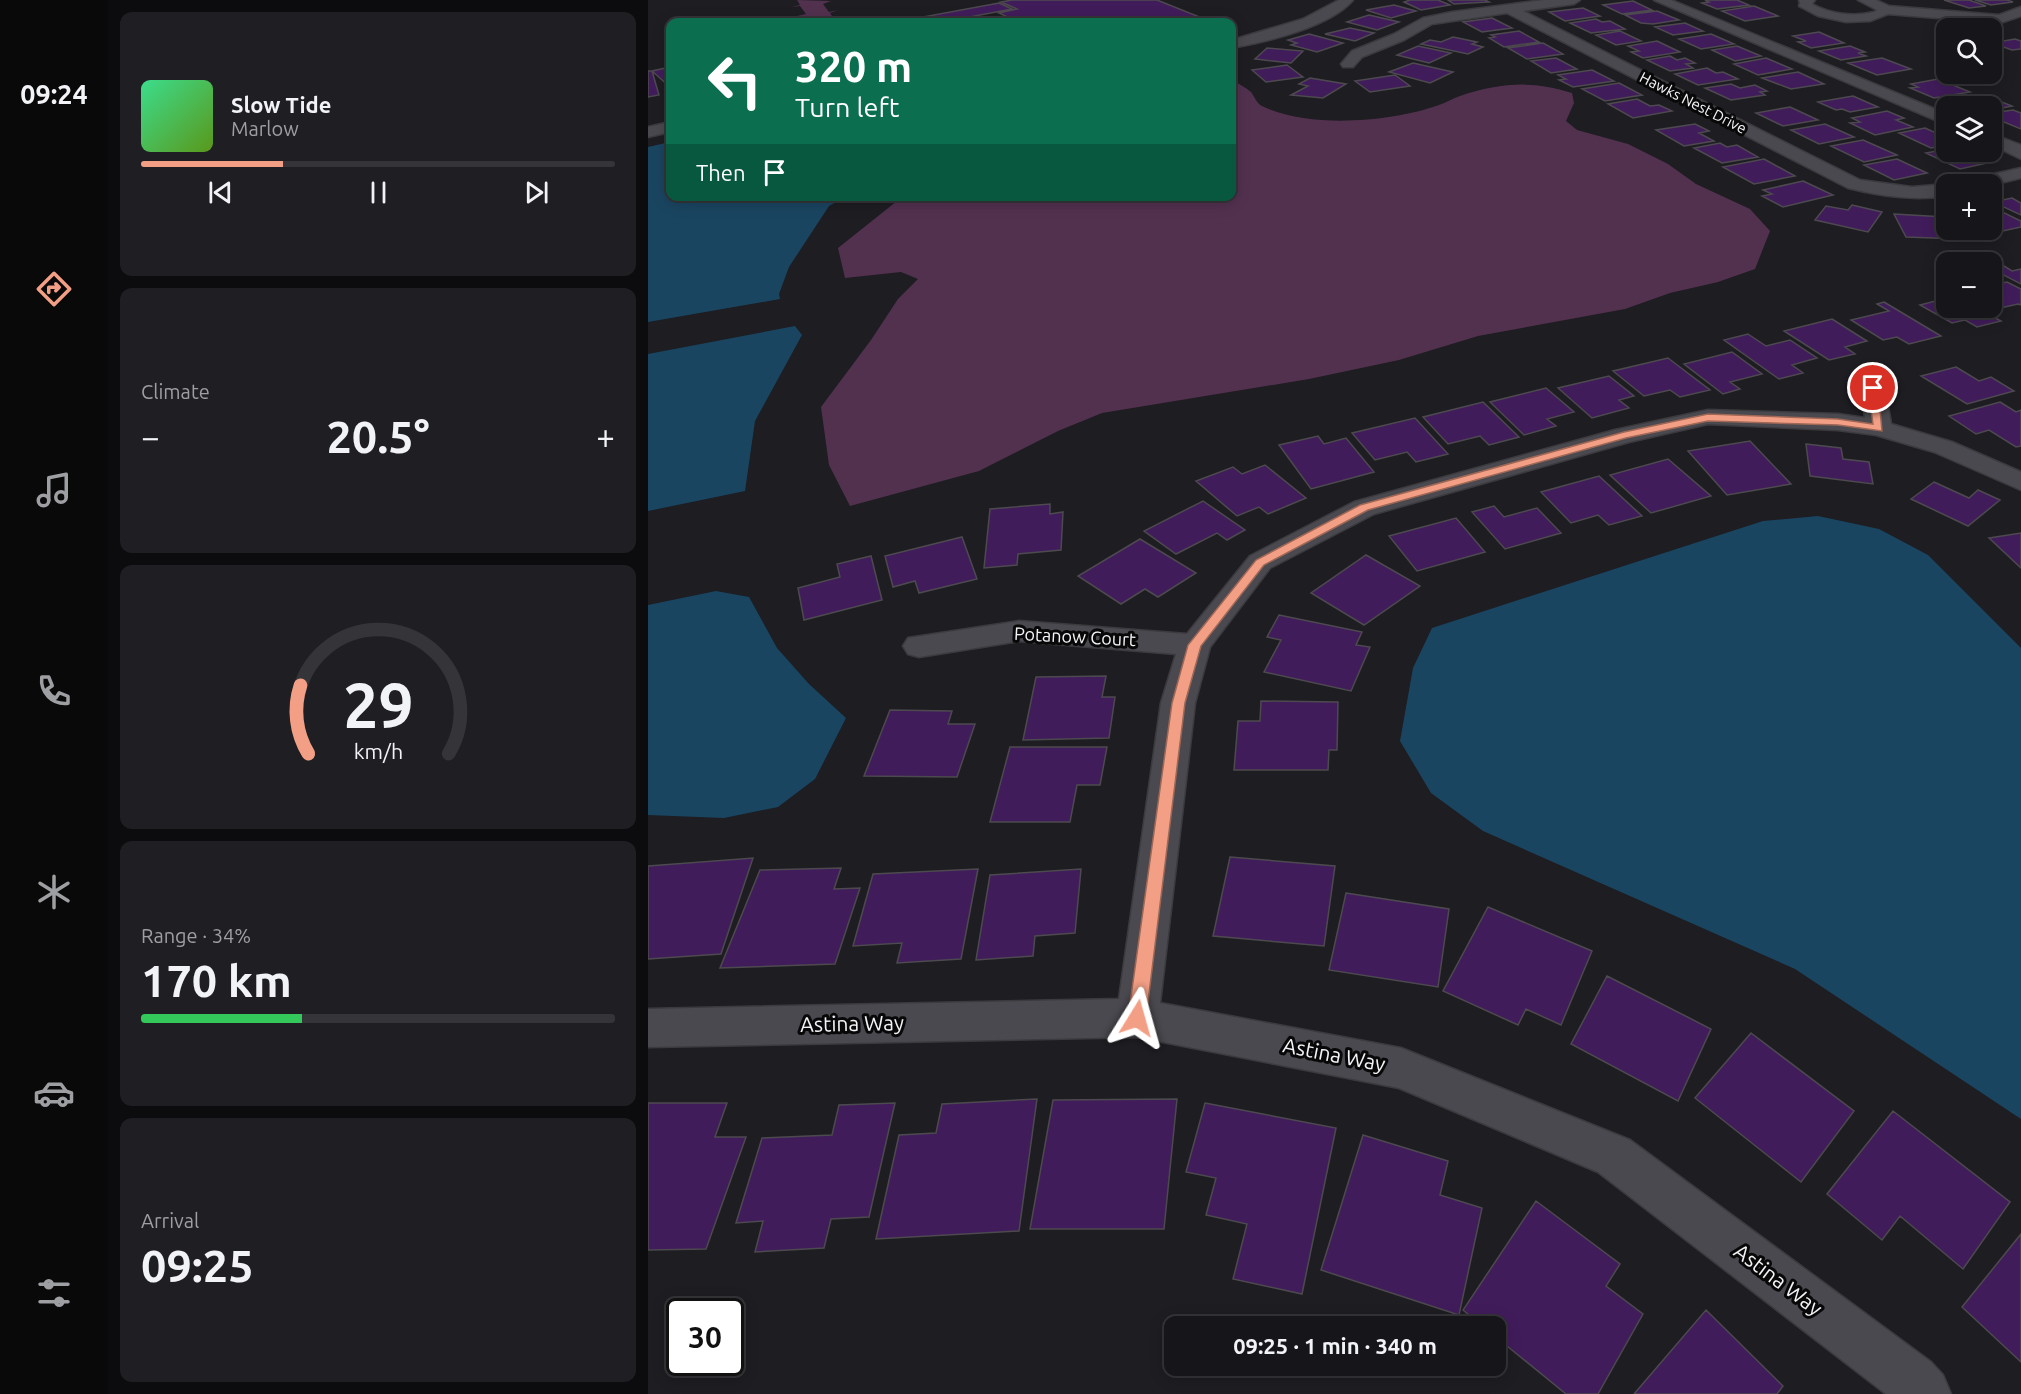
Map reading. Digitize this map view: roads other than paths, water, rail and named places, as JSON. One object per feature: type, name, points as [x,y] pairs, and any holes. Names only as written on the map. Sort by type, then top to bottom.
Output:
[{"type":"street","points":[[1236,43],[1314,19],[1347,0]]},
{"type":"street","points":[[1348,64],[1357,54],[1399,38],[1428,21],[1574,0]]},
{"type":"street","points":[[1660,0],[1936,115]]},
{"type":"street","points":[[1807,0],[1806,6],[1810,10],[1829,15],[1873,17],[1882,14],[1885,10]]},
{"type":"street","points":[[1864,0],[1881,6],[1885,10],[1987,18]]},
{"type":"street","points":[[1236,33],[1295,14],[1317,3]]},
{"type":"street","name":"Hawks Nest Drive","points":[[1508,9],[1854,184],[1894,193],[1936,193]]},
{"type":"street","points":[[2002,18],[2021,11]]},
{"type":"street","points":[[1811,22],[1829,15]]},
{"type":"street","points":[[2002,20],[2020,29]]},
{"type":"street","points":[[1744,34],[1767,30]]},
{"type":"street","points":[[648,122],[666,118]]},
{"type":"street","points":[[648,132],[666,128]]},
{"type":"street","points":[[2002,143],[2021,154]]},
{"type":"street","points":[[2002,177],[2021,173]]},
{"type":"street","points":[[1873,388],[1879,428]]},
{"type":"street","points":[[1137,1018],[1178,703],[1195,645],[1260,562],[1364,508],[1624,435],[1708,417],[1838,422],[1879,428],[1943,447],[2021,482]]},
{"type":"street","name":"Potanow Court","points":[[919,646],[1019,631],[1195,645]]},
{"type":"street","name":"Astina Way","points":[[648,1028],[1137,1018],[1401,1068],[1614,1156],[1912,1382],[1924,1394]]},
{"type":"water","points":[[666,143],[666,201],[838,201],[829,206],[789,267],[779,294],[780,299],[648,322],[648,147]]},
{"type":"water","points":[[795,326],[802,335],[755,421],[745,491],[648,511],[648,354]]},
{"type":"water","points":[[1818,516],[1879,529],[1928,555],[2021,648],[2021,1119],[1795,969],[1483,831],[1431,793],[1400,741],[1413,668],[1432,628],[1763,521]]},
{"type":"water","points":[[716,591],[749,597],[777,648],[809,684],[846,718],[815,779],[778,807],[724,818],[648,815],[648,605]]}]
